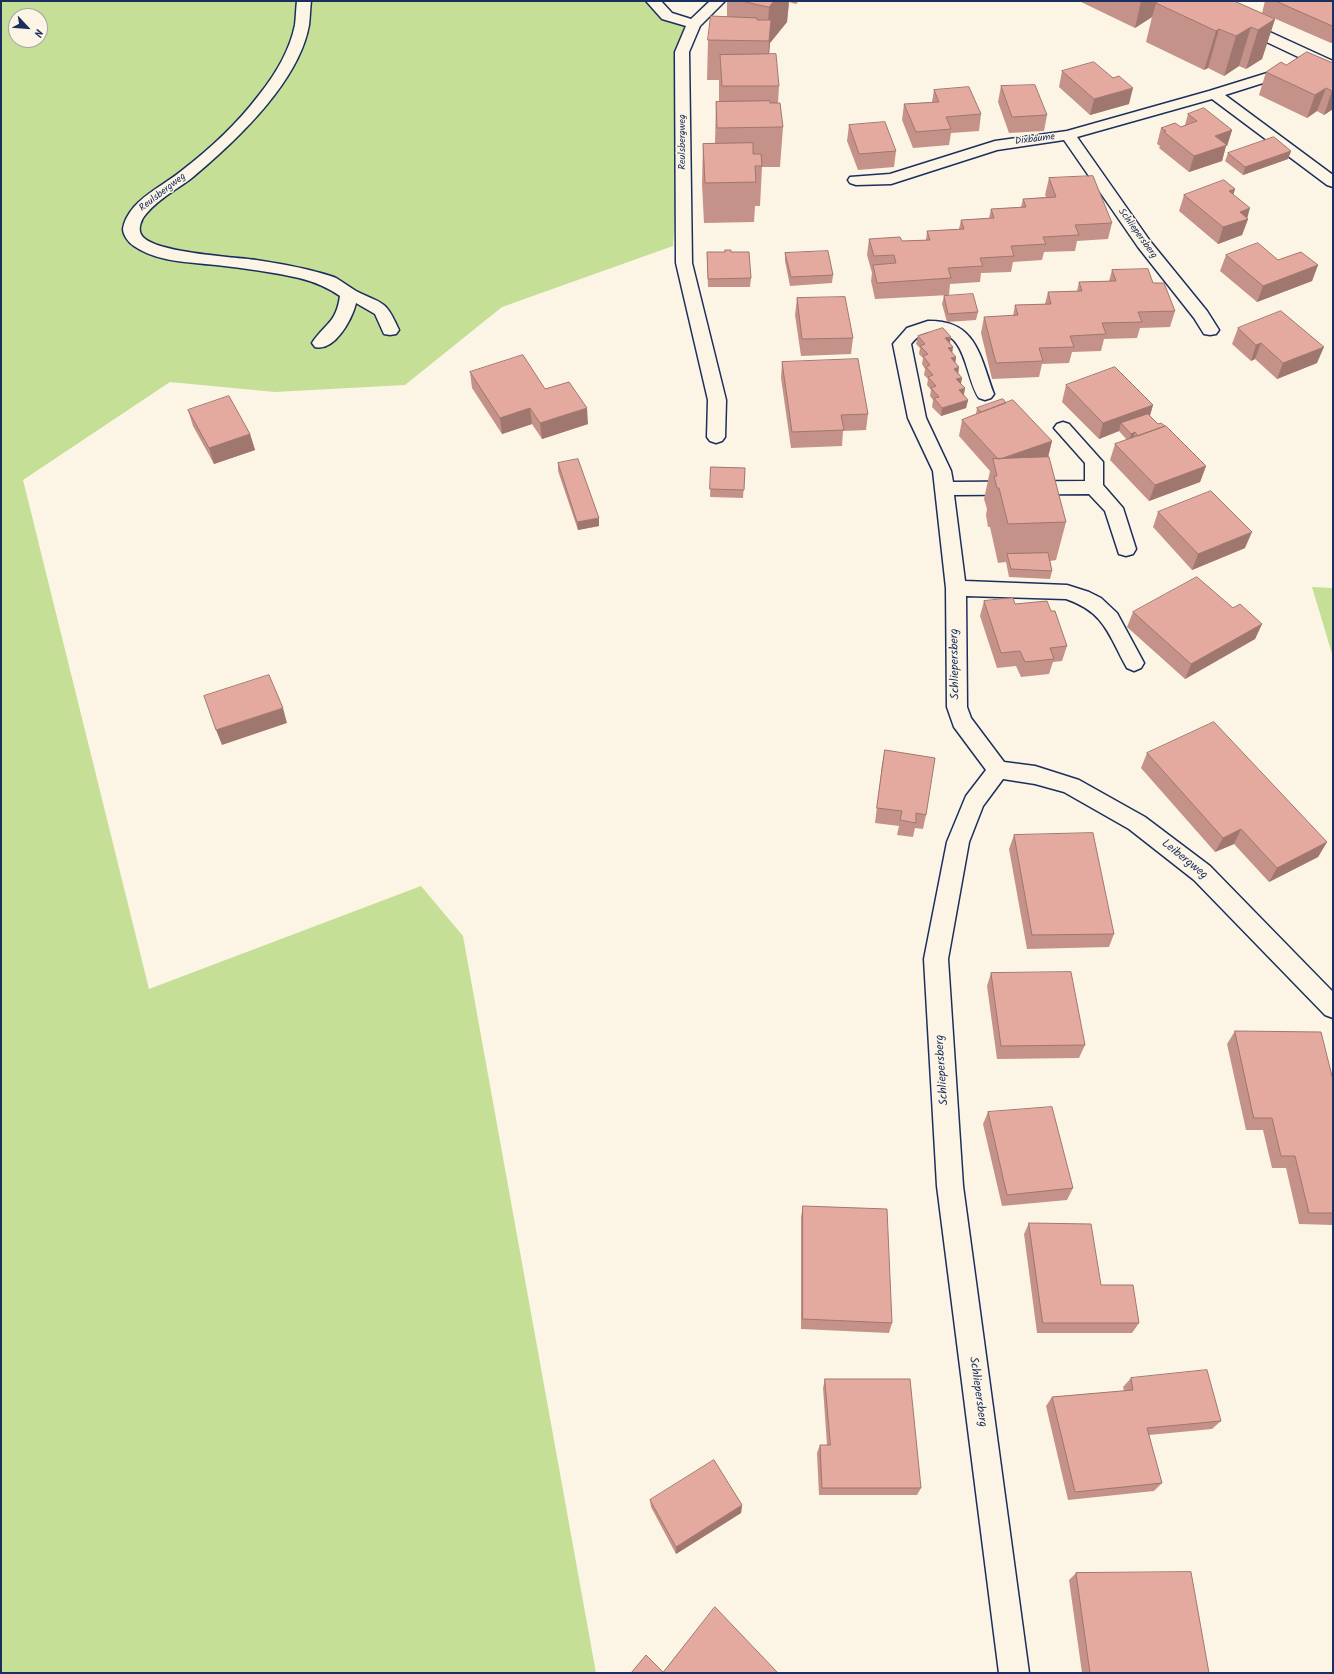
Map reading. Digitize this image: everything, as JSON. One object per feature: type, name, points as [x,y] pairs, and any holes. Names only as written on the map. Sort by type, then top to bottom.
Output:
[{"type":"street","name":"Reulsbergweg","points":[[304,1],[299,39],[270,91],[238,130],[186,175],[145,205],[136,215],[132,226],[132,235],[140,242],[161,251],[178,255],[298,272],[328,280],[349,294],[380,309],[390,330]]},
{"type":"street","points":[[653,1],[667,16],[694,24]]},
{"type":"street","name":"Reulsbergweg","points":[[716,436],[717,400],[684,263],[682,52],[694,24],[718,1]]},
{"type":"street","points":[[1190,1],[1316,60],[1333,66]]},
{"type":"street","name":"Dixbäume","points":[[856,180],[891,179],[995,146],[1068,135],[1214,94],[1292,70],[1316,60]]},
{"type":"street","points":[[1214,94],[1333,182]]},
{"type":"street","name":"Schliepersberg","points":[[1068,135],[1144,244],[1210,330]]},
{"type":"street","points":[[321,343],[339,326],[348,306],[349,294]]},
{"type":"street","name":"Schliepersberg","points":[[985,394],[966,342],[962,336],[946,328],[933,327],[915,330],[902,344],[917,418],[942,471],[956,588],[957,707],[961,721],[998,770],[974,802],[958,842],[936,959],[950,1186],[1014,1673]]},
{"type":"street","points":[[1064,428],[1094,462],[1094,487],[1114,508],[1126,549]]},
{"type":"street","points":[[944,489],[1094,487]]},
{"type":"street","points":[[956,588],[1067,592],[1078,595],[1104,609],[1112,620],[1134,663]]},
{"type":"street","name":"Leibergweg","points":[[998,770],[1035,775],[1071,786],[1137,823],[1202,873],[1333,1008]]},
{"type":"green space","points":[[1,1],[651,1],[666,16],[693,23],[680,52],[681,136],[673,246],[502,307],[405,385],[275,392],[170,382],[23,480],[149,989],[421,886],[463,936],[596,1673],[1,1673]]},
{"type":"green space","points":[[1312,587],[1333,588],[1333,657]]},
{"type":"building","points":[[742,1],[774,1],[769,7]]},
{"type":"building","points":[[1159,1],[1234,1],[1275,19],[1258,30],[1251,27],[1236,36],[1219,29],[1216,31],[1156,3]]},
{"type":"building","points":[[1276,1],[1333,1],[1333,26]]},
{"type":"building","points":[[711,16],[771,20],[769,41],[708,40]]},
{"type":"building","points":[[1307,52],[1333,63],[1333,91],[1326,88],[1315,95],[1266,72],[1281,62],[1286,65]]},
{"type":"building","points":[[776,54],[779,86],[722,86],[720,55]]},
{"type":"building","points":[[1094,62],[1113,78],[1119,76],[1133,88],[1094,99],[1062,71]]},
{"type":"building","points":[[1035,85],[1047,115],[1012,117],[1001,86]]},
{"type":"building","points":[[969,87],[981,114],[946,117],[951,129],[916,132],[904,104],[939,102],[934,90]]},
{"type":"building","points":[[770,101],[770,103],[780,103],[783,127],[717,128],[716,102]]},
{"type":"building","points":[[1204,108],[1232,130],[1215,136],[1227,145],[1194,156],[1161,128],[1175,123],[1181,127],[1197,121],[1188,114]]},
{"type":"building","points":[[885,122],[896,151],[859,154],[849,125]]},
{"type":"building","points":[[1274,137],[1291,151],[1245,167],[1228,153]]},
{"type":"building","points":[[753,143],[753,154],[761,154],[762,166],[755,166],[756,182],[705,183],[703,144]]},
{"type":"building","points":[[1093,176],[1112,223],[1075,225],[1079,235],[1043,237],[1046,244],[1011,246],[1014,256],[980,258],[983,266],[948,268],[951,278],[877,283],[873,265],[896,263],[894,255],[874,256],[869,239],[900,237],[902,241],[930,240],[927,231],[964,229],[961,220],[994,218],[991,209],[1026,207],[1023,199],[1056,197],[1049,178]]},
{"type":"building","points":[[1224,180],[1235,189],[1229,191],[1250,208],[1240,212],[1248,219],[1223,227],[1184,195]]},
{"type":"building","points":[[1258,243],[1278,260],[1301,252],[1318,265],[1263,286],[1226,255]]},
{"type":"building","points":[[725,250],[731,250],[731,252],[749,252],[751,278],[708,279],[707,252],[725,252]]},
{"type":"building","points":[[828,251],[833,275],[791,277],[785,253]]},
{"type":"building","points":[[1148,269],[1153,283],[1164,283],[1175,311],[1138,312],[1142,322],[1102,323],[1106,334],[1070,336],[1074,347],[1039,348],[1043,361],[996,363],[984,317],[1018,315],[1015,305],[1051,304],[1048,292],[1082,291],[1079,282],[1116,281],[1112,270]]},
{"type":"building","points":[[973,294],[978,312],[948,314],[944,296]]},
{"type":"building","points":[[845,297],[853,338],[802,339],[797,298]]},
{"type":"building","points":[[1281,311],[1324,347],[1283,363],[1261,343],[1256,345],[1238,328]]},
{"type":"building","points":[[943,328],[951,337],[945,338],[953,347],[948,348],[956,357],[951,358],[959,367],[954,369],[962,378],[956,379],[965,388],[959,390],[968,400],[942,408],[934,398],[939,397],[931,388],[936,386],[928,377],[933,375],[926,367],[930,365],[923,356],[928,354],[920,346],[925,344],[918,336]]},
{"type":"building","points":[[523,355],[545,389],[569,382],[587,408],[540,423],[530,408],[500,418],[470,372]]},
{"type":"building","points":[[858,359],[868,414],[841,415],[844,430],[792,432],[782,362]]},
{"type":"building","points":[[1115,367],[1153,405],[1103,423],[1066,385]]},
{"type":"building","points":[[229,396],[250,434],[209,448],[188,410]]},
{"type":"building","points":[[1003,399],[1006,403],[981,412],[977,408]]},
{"type":"building","points":[[1013,400],[1052,441],[998,459],[962,420]]},
{"type":"building","points":[[1148,414],[1158,424],[1161,423],[1165,426],[1138,436],[1135,432],[1131,434],[1121,423]]},
{"type":"building","points":[[1166,426],[1206,466],[1155,485],[1115,444]]},
{"type":"building","points":[[1049,457],[1066,522],[1008,524],[999,488],[997,488],[994,476],[997,476],[993,459]]},
{"type":"building","points":[[578,459],[599,518],[577,522],[558,463]]},
{"type":"building","points":[[711,467],[745,468],[744,490],[710,489]]},
{"type":"building","points":[[1211,491],[1252,532],[1198,554],[1158,512]]},
{"type":"building","points":[[1048,553],[1052,571],[1011,569],[1007,554]]},
{"type":"building","points":[[1197,577],[1233,608],[1240,604],[1262,624],[1191,664],[1133,612]]},
{"type":"building","points":[[1013,598],[1015,604],[1047,601],[1051,611],[1055,611],[1067,646],[1050,648],[1054,659],[1025,662],[1020,651],[1001,653],[984,601]]},
{"type":"building","points":[[269,675],[283,708],[216,730],[204,696]]},
{"type":"building","points":[[1214,722],[1327,842],[1277,868],[1241,829],[1223,838],[1147,753]]},
{"type":"building","points":[[885,750],[935,758],[926,815],[916,813],[916,823],[900,820],[902,811],[877,808]]},
{"type":"building","points":[[1093,833],[1114,934],[1032,935],[1014,835]]},
{"type":"building","points":[[1071,972],[1085,1045],[1001,1046],[991,973]]},
{"type":"building","points":[[1235,1031],[1321,1032],[1333,1080],[1333,1213],[1309,1213],[1295,1156],[1281,1156],[1272,1118],[1254,1118]]},
{"type":"building","points":[[1052,1107],[1073,1188],[1007,1195],[988,1112]]},
{"type":"building","points":[[803,1206],[887,1209],[892,1323],[803,1319]]},
{"type":"building","points":[[1029,1223],[1091,1224],[1101,1285],[1133,1285],[1139,1323],[1043,1323]]},
{"type":"building","points":[[1207,1370],[1221,1421],[1147,1428],[1162,1483],[1075,1492],[1052,1397],[1133,1390],[1131,1378]]},
{"type":"building","points":[[825,1379],[910,1379],[921,1488],[822,1488],[820,1445],[830,1445]]},
{"type":"building","points":[[714,1460],[742,1505],[676,1547],[650,1500]]},
{"type":"building","points":[[1191,1572],[1209,1673],[1090,1673],[1076,1573]]},
{"type":"building","points":[[715,1607],[778,1673],[631,1673],[646,1655],[663,1672]]}]
